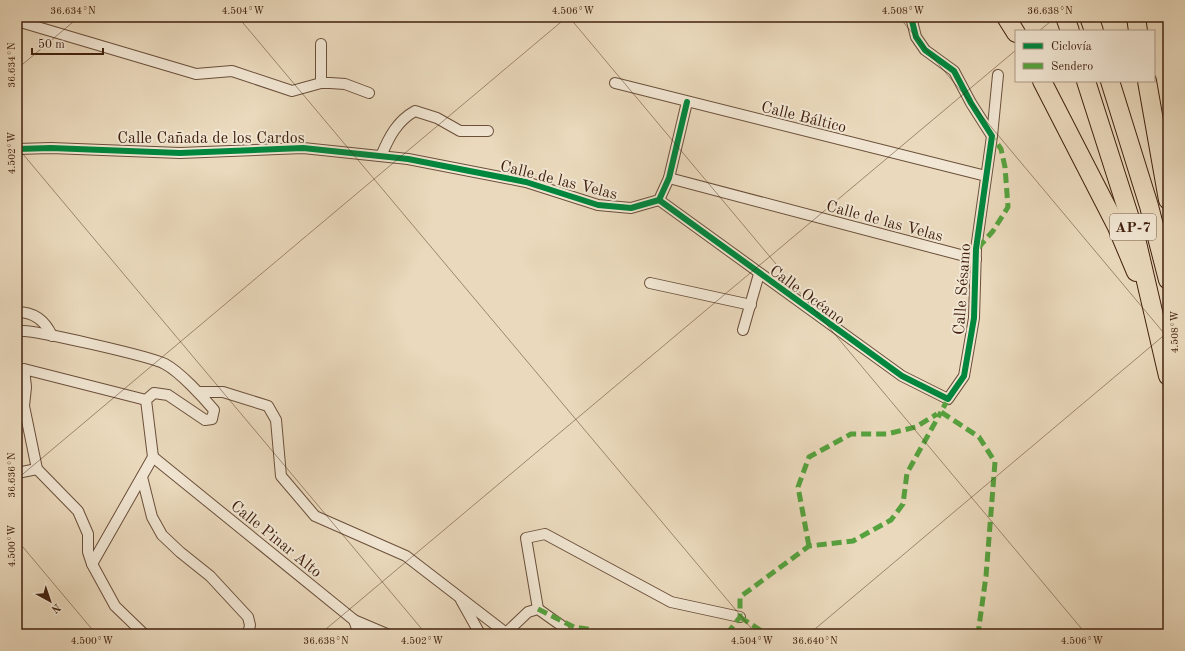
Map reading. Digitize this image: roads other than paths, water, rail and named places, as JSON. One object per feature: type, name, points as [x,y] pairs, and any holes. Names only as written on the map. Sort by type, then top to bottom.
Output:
[{"type":"highway","points":[[1006,17],[1015,31]]},
{"type":"highway","points":[[1065,17],[1070,30]]},
{"type":"highway","points":[[1089,17],[1094,30]]},
{"type":"highway","points":[[1136,17],[1138,30]]},
{"type":"highway","points":[[1043,82],[1117,227],[1154,315]]},
{"type":"highway","name":"AP-7","points":[[1086,82],[1136,234],[1168,376]]},
{"type":"highway","name":"AP-7","points":[[1110,82],[1149,206],[1168,280]]},
{"type":"highway","points":[[1147,82],[1168,200]]},
{"type":"street","points":[[911,17],[916,37],[924,50],[954,71],[971,103],[992,136]]},
{"type":"street","points":[[17,21],[196,74],[232,71],[292,91],[321,83],[346,84],[369,93]]},
{"type":"street","points":[[321,44],[321,83]]},
{"type":"street","name":"Calle Sésamo","points":[[948,399],[964,376],[974,318],[976,259],[992,136],[998,75]]},
{"type":"street","name":"Calle Báltico","points":[[615,83],[986,176]]},
{"type":"street","points":[[659,200],[670,178],[687,102]]},
{"type":"street","points":[[381,156],[387,141],[404,117],[415,111],[437,118],[460,131],[488,131]]},
{"type":"street","name":"Calle Cañada de los Cardos","points":[[17,149],[51,148],[180,153],[303,148],[381,156]]},
{"type":"street","name":"Calle de las Velas","points":[[381,156],[408,159],[526,182],[598,205],[631,208],[659,200]]},
{"type":"street","name":"Calle de las Velas","points":[[670,178],[976,259]]},
{"type":"street","name":"Calle Océano","points":[[659,200],[759,274],[902,376],[948,399]]},
{"type":"street","points":[[743,330],[759,274]]},
{"type":"street","points":[[650,283],[750,305]]},
{"type":"street","points":[[17,312],[32,314],[41,319],[52,336]]},
{"type":"street","points":[[17,331],[52,336],[165,364],[199,392],[214,410],[212,419],[205,420],[168,396],[154,393],[146,400]]},
{"type":"street","points":[[144,634],[115,606],[92,564],[88,552],[88,534],[78,511],[37,469],[21,405],[26,387],[24,369],[146,400]]},
{"type":"street","points":[[199,392],[223,392],[268,406],[276,420],[281,476],[315,516],[406,556],[506,633],[528,612],[538,609]]},
{"type":"street","points":[[92,564],[153,457],[146,400]]},
{"type":"street","name":"Calle Pinar Alto","points":[[153,457],[354,620],[387,634]]},
{"type":"street","points":[[17,473],[37,469]]},
{"type":"street","points":[[142,478],[152,517],[162,535],[180,552],[210,576],[248,617],[250,625],[248,634]]},
{"type":"street","points":[[566,634],[562,626],[538,609],[526,538],[545,534],[671,602],[740,617]]},
{"type":"street","points":[[458,595],[480,634]]},
{"type":"street","points":[[354,620],[359,634]]}]
